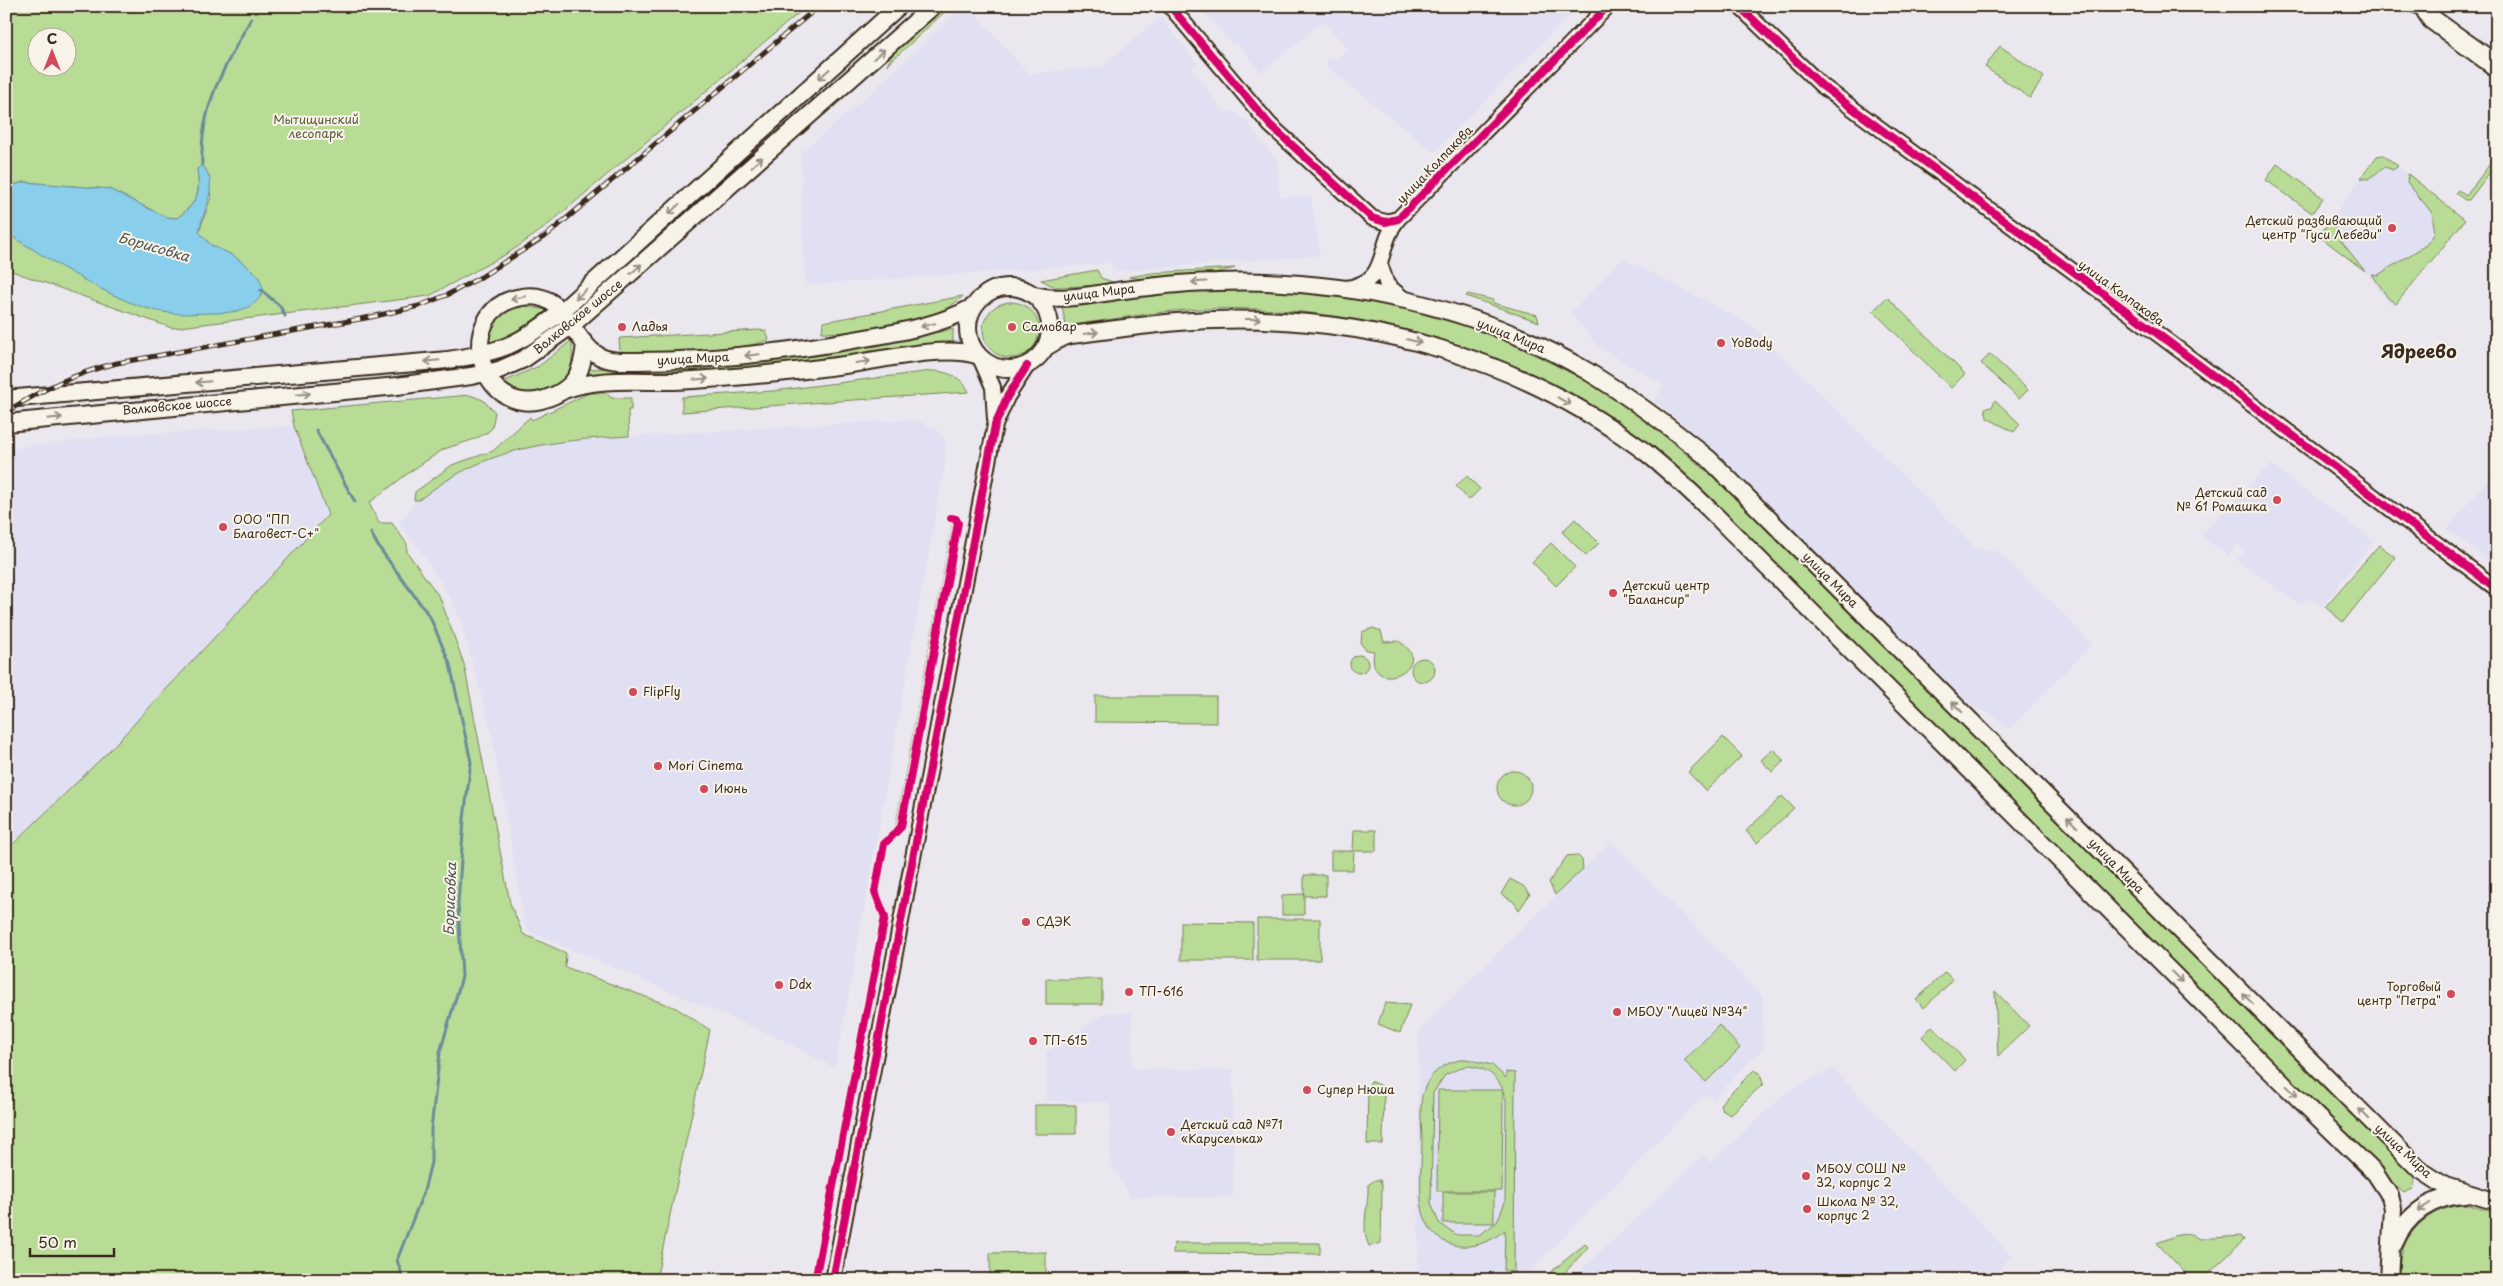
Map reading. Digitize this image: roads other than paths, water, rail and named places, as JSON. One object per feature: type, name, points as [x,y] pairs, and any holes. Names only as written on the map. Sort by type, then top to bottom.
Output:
[{"type":"main road","name":"Волковское шоссе","points":[[6,399],[480,355],[516,343],[562,312],[899,6]]},
{"type":"main road","name":"Волковское шоссе","points":[[6,423],[397,386],[486,373],[524,359],[572,325],[933,6]]},
{"type":"main road","name":"улица Мира","points":[[1034,295],[1062,298],[1160,285],[1229,281],[1285,282],[1346,288],[1405,300],[1470,319],[1546,350],[1586,370],[1618,391],[1702,453],[2419,1169],[2432,1179],[2470,1195],[2497,1202]]},
{"type":"main road","points":[[1001,287],[1023,288],[1034,295],[1048,317],[1050,330],[1046,348],[1040,357],[1020,369],[1000,369],[978,357],[969,331],[974,307],[986,293],[1001,287]]},
{"type":"main road","name":"улица Мира","points":[[974,307],[938,322],[800,350],[709,359],[625,361],[606,359],[593,352],[562,312],[542,298],[524,296],[505,302],[492,312],[483,328],[480,339],[480,355],[486,373],[501,393],[517,400],[539,401],[566,389],[594,382],[690,380],[793,372],[957,352],[978,357]]},
{"type":"main road","name":"улица Мира","points":[[1046,348],[1063,337],[1071,335],[1175,322],[1255,319],[1329,324],[1404,338],[1466,356],[1540,387],[1622,436],[1645,453],[1709,508],[2259,1060],[2376,1173],[2390,1196],[2393,1208],[2389,1272]]},
{"type":"main road","points":[[566,389],[578,376],[582,367],[585,343]]},
{"type":"main road","name":"улица Мира","points":[[2389,1272],[2397,1236],[2415,1213],[2442,1199],[2470,1195]]},
{"type":"street","points":[[1170,6],[1270,125],[1372,218],[1380,231],[1384,244]]},
{"type":"street","name":"улица Колпакова","points":[[1372,218],[1385,222],[1398,219],[1608,6]]},
{"type":"street","name":"улица Колпакова","points":[[1739,6],[1828,90],[2162,337],[2497,589]]},
{"type":"street","points":[[2418,9],[2434,16],[2497,61]]},
{"type":"street","points":[[2418,9],[2429,22],[2497,72]]},
{"type":"street","points":[[1346,288],[1368,282],[1375,276],[1380,264],[1384,244],[1398,219]]},
{"type":"street","points":[[1380,264],[1387,284],[1405,300]]},
{"type":"street","points":[[978,357],[992,386],[995,425]]},
{"type":"street","points":[[833,1280],[995,425],[1007,397],[1027,366]]},
{"type":"water","points":[[202,165],[210,181],[210,189],[199,232],[211,245],[234,256],[258,275],[264,291],[255,303],[242,310],[186,314],[151,309],[108,293],[6,233],[6,187],[24,182],[109,189],[166,217],[177,218],[189,208],[196,198],[198,192],[197,169]]},
{"type":"waterway","points":[[202,165],[202,144],[209,106],[223,71],[251,19]]},
{"type":"waterway","name":"Борисовка","points":[[261,290],[280,306],[285,316]]},
{"type":"waterway","name":"Борисовка","points":[[316,430],[355,502]]},
{"type":"waterway","name":"Борисовка","points":[[371,533],[378,546],[430,617],[450,664],[471,762],[464,819],[458,903],[462,977],[440,1052],[431,1129],[431,1162],[424,1191],[397,1260],[404,1280]]},
{"type":"railway","points":[[6,412],[60,383],[117,363],[371,317],[419,306],[447,295],[481,277],[547,235],[819,6]]},
{"type":"place","name":"Детский развивающий центр \"Гуси Лебеди\"","points":[[2392,228]]},
{"type":"place","name":"Ладья","points":[[622,327]]},
{"type":"place","name":"Самовар","points":[[1012,327]]},
{"type":"place","name":"YoBody","points":[[1721,343]]},
{"type":"place","name":"Детский сад № 61 Ромашка","points":[[2277,500]]},
{"type":"place","name":"ООО \"ПП Благовест-С+\"","points":[[223,527]]},
{"type":"place","name":"Детский центр \"Балансир\"","points":[[1613,593]]},
{"type":"place","name":"FlipFly","points":[[633,692]]},
{"type":"place","name":"Mori Cinema","points":[[658,766]]},
{"type":"place","name":"Июнь","points":[[704,789]]},
{"type":"place","name":"СДЭК","points":[[1026,922]]},
{"type":"place","name":"Ddx","points":[[779,985]]},
{"type":"place","name":"ТП-616","points":[[1129,992]]},
{"type":"place","name":"Торговый центр \"Петра\"","points":[[2451,994]]},
{"type":"place","name":"МБОУ \"Лицей №34\"","points":[[1617,1012]]},
{"type":"place","name":"ТП-615","points":[[1033,1041]]},
{"type":"place","name":"Супер Нюша","points":[[1307,1090]]},
{"type":"place","name":"Детский сад №71 «Каруселька»","points":[[1171,1132]]},
{"type":"place","name":"МБОУ СОШ № 32, корпус 2","points":[[1806,1176]]},
{"type":"place","name":"Школа № 32, корпус 2","points":[[1807,1209]]},
{"type":"district","name":"Ядреево","points":[[2419,352]]},
{"type":"park label","name":"Мытищинский лесопарк","points":[[316,127]]}]
